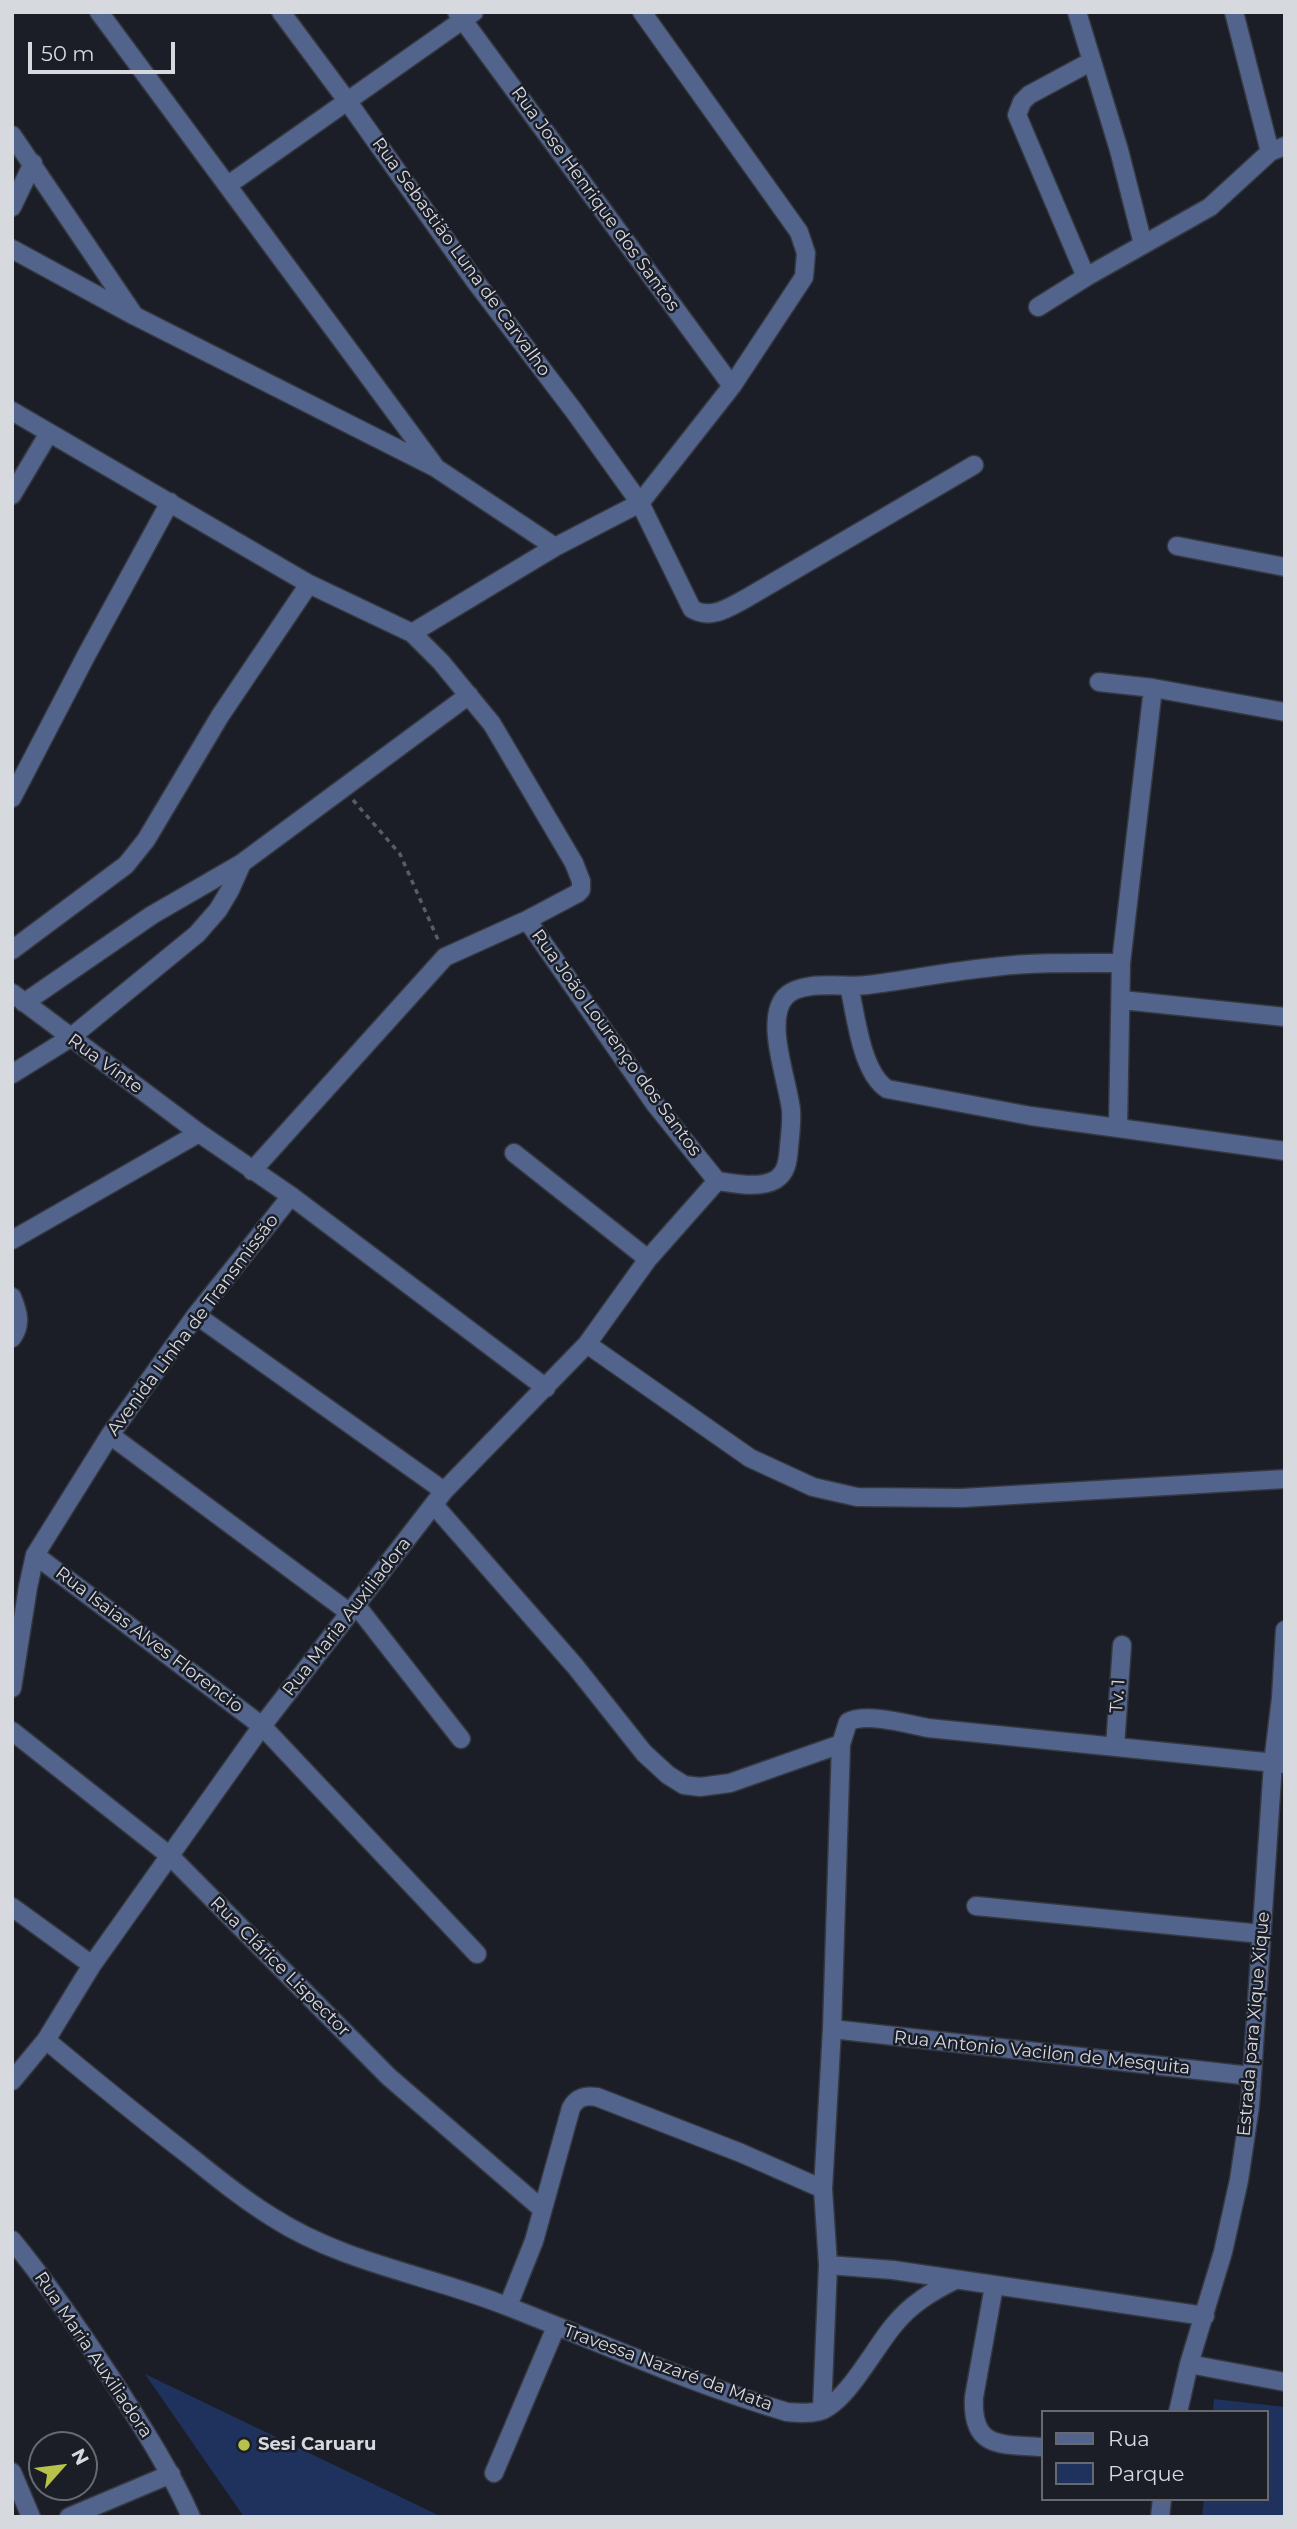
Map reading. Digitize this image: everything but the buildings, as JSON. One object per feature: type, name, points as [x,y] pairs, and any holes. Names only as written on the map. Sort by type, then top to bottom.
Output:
[{"type":"street","points":[[99,12],[436,468]]},
{"type":"street","name":"Rua Sebastião Luna de Carvalho","points":[[281,12],[475,281],[640,503],[692,609],[709,615],[745,599],[974,465]]},
{"type":"street","points":[[412,633],[555,547],[640,503],[732,386],[804,277],[807,253],[799,232],[642,12]]},
{"type":"street","points":[[1077,12],[1143,244]]},
{"type":"street","points":[[1038,307],[1210,207],[1278,149],[1234,12]]},
{"type":"street","points":[[228,185],[348,102],[465,15]]},
{"type":"street","name":"Rua Jose Henrique dos Santos","points":[[465,15],[732,386]]},
{"type":"street","points":[[1086,277],[1017,115],[1022,102],[1029,95],[1092,61]]},
{"type":"street","points":[[12,135],[135,316]]},
{"type":"street","points":[[12,207],[33,163]]},
{"type":"street","points":[[12,249],[135,316],[436,468],[555,547]]},
{"type":"street","points":[[12,411],[309,584],[412,633],[469,695],[242,863],[18,998]]},
{"type":"street","points":[[12,495],[49,433]]},
{"type":"street","points":[[12,798],[170,502]]},
{"type":"street","points":[[1177,546],[1285,567]]},
{"type":"street","points":[[12,950],[127,865],[146,840],[220,716],[309,584]]},
{"type":"street","points":[[1099,682],[1153,688],[1285,712]]},
{"type":"street","points":[[1118,1127],[1121,963],[1153,688]]},
{"type":"street","name":"Rua João Lourenço dos Santos","points":[[469,695],[492,724],[582,881],[581,890],[527,920],[647,1094],[717,1181]]},
{"type":"street","points":[[12,1074],[70,1038],[197,934],[218,909],[242,863]]},
{"type":"street","points":[[252,1171],[445,957],[527,920]]},
{"type":"street","points":[[717,1181],[768,1183],[776,1180],[784,1171],[788,1161],[792,1125],[776,1023],[781,1003],[787,994],[796,989],[810,985],[849,986],[995,966],[1121,963]]},
{"type":"street","points":[[849,986],[867,1062],[874,1076],[887,1088],[1031,1116],[1285,1150]]},
{"type":"street","name":"Rua Vinte","points":[[18,998],[199,1133],[291,1196],[546,1388]]},
{"type":"street","points":[[1122,1000],[1285,1017]]},
{"type":"street","points":[[12,1240],[199,1133]]},
{"type":"street","points":[[514,1153],[648,1259]]},
{"type":"street","name":"Rua Maria Auxiliadora","points":[[12,2081],[46,2040],[92,1965],[262,1727],[439,1498],[587,1344],[648,1259],[717,1181]]},
{"type":"street","name":"Avenida Linha de Transmissão","points":[[12,1688],[35,1555],[110,1434],[196,1315],[291,1196]]},
{"type":"street","points":[[12,1297],[19,1318],[12,1338]]},
{"type":"street","points":[[196,1315],[439,1498],[644,1753],[667,1775],[684,1785],[700,1787],[730,1783],[841,1744]]},
{"type":"street","points":[[587,1344],[750,1458],[813,1487],[857,1497],[962,1498],[1285,1479]]},
{"type":"street","points":[[110,1434],[353,1609],[461,1739]]},
{"type":"street","name":"Rua Isaias Alves Florencio","points":[[35,1555],[262,1727],[477,1954]]},
{"type":"street","name":"Estrada para Xique Xique","points":[[1178,2410],[1189,2364],[1223,2252],[1239,2179],[1279,1763],[1285,1629]]},
{"type":"street","name":"Tv. 1","points":[[1115,1747],[1122,1645]]},
{"type":"street","points":[[822,2410],[828,2265],[823,2189],[832,2029],[841,1744],[848,1722],[856,1718],[1279,1763]]},
{"type":"street","name":"Rua Clárice Lispector","points":[[12,1731],[170,1856],[389,2077],[542,2209]]},
{"type":"street","points":[[976,1906],[1262,1934]]},
{"type":"street","points":[[12,1907],[92,1965]]},
{"type":"street","name":"Rua Antonio Vacilon de Mesquita","points":[[832,2029],[1251,2076]]},
{"type":"street","name":"Travessa Nazaré da Mata","points":[[46,2040],[132,2111],[273,2218],[354,2258],[508,2306],[556,2327],[762,2404],[797,2413],[822,2410]]},
{"type":"street","points":[[508,2306],[534,2241],[571,2108],[579,2098],[590,2096],[741,2153],[823,2189]]},
{"type":"street","name":"Rua Maria Auxiliadora","points":[[12,2240],[87,2342],[171,2474]]},
{"type":"street","points":[[828,2265],[893,2270],[1205,2316]]},
{"type":"street","points":[[822,2410],[846,2391],[894,2324],[910,2307],[954,2280]]},
{"type":"street","points":[[993,2286],[974,2397],[976,2427],[999,2444],[1042,2447]]},
{"type":"street","points":[[494,2473],[556,2327]]},
{"type":"street","points":[[1189,2364],[1285,2382]]},
{"type":"street","points":[[12,2472],[31,2517]]},
{"type":"street","points":[[69,2517],[171,2474],[191,2517]]},
{"type":"path","points":[[342,787],[400,854],[445,957]]},
{"type":"green space","name":"Sesi Caruaru","points":[[145,2374],[442,2517],[244,2517]]},
{"type":"green space","points":[[1214,2399],[1285,2407],[1285,2517],[1202,2517],[1204,2501],[1269,2501],[1269,2410],[1213,2410]]},
{"type":"place","name":"Sesi Caruaru","points":[[244,2445]]}]
